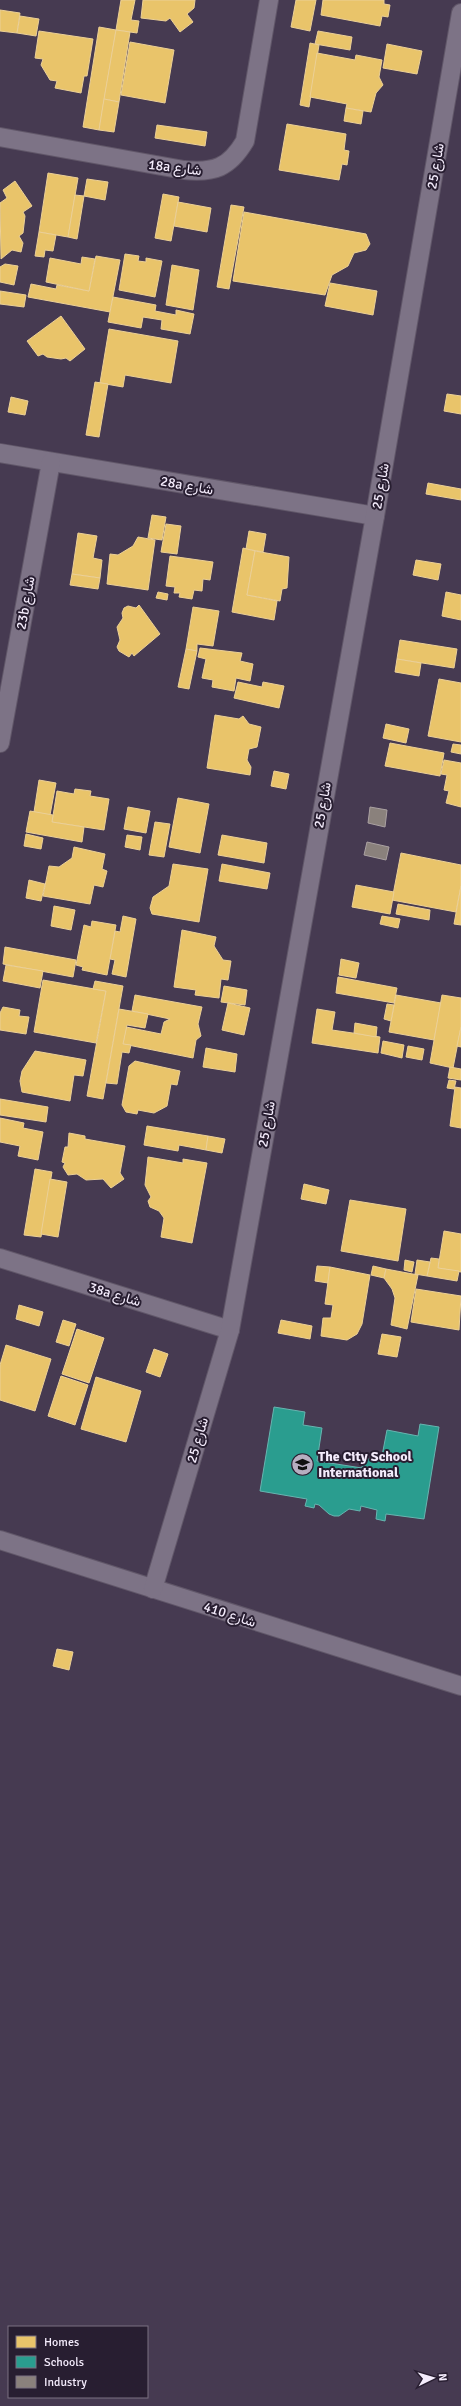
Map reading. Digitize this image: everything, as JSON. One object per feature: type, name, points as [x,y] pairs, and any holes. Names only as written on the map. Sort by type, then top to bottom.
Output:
[{"type":"street","name":"18a شارع","points":[[0,137],[184,170],[213,170],[226,164],[237,154],[244,141],[269,0]]},
{"type":"street","name":"شارع 25","points":[[153,1589],[230,1330],[459,42],[461,13]]},
{"type":"street","name":"28a شارع","points":[[0,453],[375,516]]},
{"type":"street","name":"23b شارع","points":[[0,743],[51,462]]},
{"type":"street","name":"38a شارع","points":[[0,1258],[230,1330]]},
{"type":"street","name":"شارع 410","points":[[0,1540],[461,1686]]},
{"type":"building: Homes","points":[[121,0],[135,0],[131,20],[139,21],[137,33],[116,30]]},
{"type":"building: Homes","points":[[143,0],[195,0],[194,8],[187,14],[193,22],[180,32],[170,18],[166,21],[141,18]]},
{"type":"building: Homes","points":[[296,0],[316,0],[310,31],[291,27]]},
{"type":"building: Homes","points":[[323,0],[384,0],[384,4],[390,5],[388,17],[382,16],[380,26],[321,15]]},
{"type":"building: Homes","points":[[0,10],[20,13],[17,33],[0,31]]},
{"type":"building: Homes","points":[[20,16],[39,19],[36,36],[17,33]]},
{"type":"building: Homes","points":[[99,27],[116,30],[99,130],[83,127]]},
{"type":"building: Homes","points":[[116,30],[130,32],[119,102],[104,99]]},
{"type":"building: Homes","points":[[39,31],[93,39],[87,76],[84,76],[81,93],[55,88],[57,81],[50,80],[41,65],[43,59],[35,58]]},
{"type":"building: Homes","points":[[318,31],[352,37],[350,50],[315,44]]},
{"type":"building: Homes","points":[[130,42],[174,50],[165,103],[121,95]]},
{"type":"building: Homes","points":[[310,43],[319,45],[309,107],[300,105]]},
{"type":"building: Homes","points":[[387,44],[422,51],[417,74],[383,68]]},
{"type":"building: Homes","points":[[317,53],[355,60],[356,55],[382,60],[379,77],[383,85],[376,93],[371,112],[346,108],[347,104],[310,97]]},
{"type":"building: Homes","points":[[104,99],[119,102],[114,132],[99,130]]},
{"type":"building: Homes","points":[[346,108],[363,111],[361,124],[344,121]]},
{"type":"building: Homes","points":[[287,124],[346,134],[344,150],[349,151],[347,165],[342,164],[339,180],[279,170]]},
{"type":"building: Homes","points":[[157,125],[207,132],[205,146],[155,138]]},
{"type":"building: Homes","points":[[48,173],[78,178],[68,237],[39,232]]},
{"type":"building: Homes","points":[[87,179],[108,182],[105,200],[84,196]]},
{"type":"building: Homes","points":[[15,181],[32,206],[23,212],[25,216],[23,233],[19,236],[23,243],[21,252],[12,250],[1,259],[0,203],[7,198],[3,190]]},
{"type":"building: Homes","points":[[163,194],[179,197],[171,241],[155,238]]},
{"type":"building: Homes","points":[[75,195],[84,196],[77,239],[68,237]]},
{"type":"building: Homes","points":[[178,202],[211,208],[207,232],[174,226]]},
{"type":"building: Homes","points":[[231,205],[244,207],[229,289],[217,287]]},
{"type":"building: Homes","points":[[244,212],[366,234],[370,244],[366,250],[354,253],[348,266],[332,275],[325,295],[233,281]]},
{"type":"building: Homes","points":[[39,232],[56,235],[53,251],[45,250],[44,257],[35,256]]},
{"type":"building: Homes","points":[[125,254],[139,256],[138,261],[146,262],[146,258],[162,261],[155,297],[119,290]]},
{"type":"building: Homes","points":[[96,256],[120,260],[110,312],[28,297],[31,284],[56,289],[57,285],[89,291]]},
{"type":"building: Homes","points":[[82,257],[95,259],[89,291],[46,282],[50,258],[81,264]]},
{"type":"building: Homes","points":[[5,264],[18,266],[14,285],[0,282],[0,267]]},
{"type":"building: Homes","points":[[172,265],[199,270],[193,310],[166,305]]},
{"type":"building: Homes","points":[[330,283],[377,291],[373,315],[325,306]]},
{"type":"building: Homes","points":[[0,291],[26,295],[24,307],[0,304]]},
{"type":"building: Homes","points":[[113,297],[156,305],[155,311],[176,315],[176,310],[194,314],[190,334],[161,329],[162,320],[143,317],[141,328],[108,322]]},
{"type":"building: Homes","points":[[61,316],[85,349],[70,361],[66,358],[61,359],[47,357],[43,354],[38,356],[27,341]]},
{"type":"building: Homes","points":[[109,329],[178,341],[171,383],[125,375],[123,387],[100,383]]},
{"type":"building: Homes","points":[[95,382],[108,384],[99,437],[86,435]]},
{"type":"building: Homes","points":[[447,394],[461,396],[461,414],[444,411]]},
{"type":"building: Homes","points":[[11,397],[28,401],[25,415],[8,412]]},
{"type":"building: Homes","points":[[428,483],[461,489],[461,500],[426,494]]},
{"type":"building: Homes","points":[[152,515],[166,517],[162,540],[148,538]]},
{"type":"building: Homes","points":[[166,524],[181,526],[177,554],[161,552]]},
{"type":"building: Homes","points":[[249,531],[266,534],[263,552],[246,549]]},
{"type":"building: Homes","points":[[78,533],[97,536],[93,558],[102,560],[100,578],[72,574]]},
{"type":"building: Homes","points":[[138,537],[155,540],[148,590],[107,584],[110,554],[118,555],[133,546]]},
{"type":"building: Homes","points":[[243,548],[255,551],[247,595],[277,601],[274,620],[232,612]]},
{"type":"building: Homes","points":[[255,551],[289,557],[287,588],[282,589],[280,601],[247,595]]},
{"type":"building: Homes","points":[[170,556],[213,562],[210,580],[203,579],[202,591],[194,590],[192,599],[179,597],[180,593],[174,593],[175,587],[166,586]]},
{"type":"building: Homes","points":[[416,560],[441,564],[438,580],[413,575]]},
{"type":"building: Homes","points":[[72,574],[100,578],[98,589],[70,585]]},
{"type":"building: Homes","points":[[158,592],[168,594],[167,600],[156,598]]},
{"type":"building: Homes","points":[[446,592],[461,595],[461,620],[442,616]]},
{"type":"building: Homes","points":[[139,605],[160,634],[134,656],[132,653],[129,657],[119,651],[117,647],[120,640],[117,627],[123,618],[122,613],[124,608],[128,606],[136,608]]},
{"type":"building: Homes","points":[[193,607],[219,611],[213,646],[197,644],[197,651],[186,649]]},
{"type":"building: Homes","points":[[400,640],[457,649],[454,668],[397,659]]},
{"type":"building: Homes","points":[[200,648],[242,653],[240,661],[253,664],[250,681],[236,678],[234,691],[212,687],[213,680],[202,678],[206,659],[198,657]]},
{"type":"building: Homes","points":[[186,649],[197,651],[189,689],[178,687]]},
{"type":"building: Homes","points":[[397,659],[421,663],[419,676],[395,672]]},
{"type":"building: Homes","points":[[439,679],[461,683],[461,742],[428,736]]},
{"type":"building: Homes","points":[[238,682],[262,687],[263,682],[284,686],[279,708],[234,698]]},
{"type":"building: Homes","points":[[215,715],[239,719],[243,716],[249,724],[261,727],[257,747],[249,749],[247,760],[251,767],[250,775],[207,768]]},
{"type":"building: Homes","points":[[386,724],[409,729],[406,743],[383,738]]},
{"type":"building: Homes","points":[[390,743],[444,753],[440,776],[385,766]]},
{"type":"building: Homes","points":[[453,744],[461,745],[461,754],[451,752]]},
{"type":"building: Homes","points":[[444,760],[461,763],[461,807],[446,803],[449,791],[444,790],[447,775],[441,774]]},
{"type":"building: Homes","points":[[274,771],[289,774],[286,789],[271,786]]},
{"type":"building: Homes","points":[[39,780],[56,783],[50,815],[34,812]]},
{"type":"building: Homes","points":[[75,789],[91,791],[90,796],[109,799],[104,830],[52,822],[57,791],[74,794]]},
{"type":"building: Homes","points":[[178,798],[209,804],[200,853],[169,847]]},
{"type":"building: Homes","points":[[128,807],[150,811],[146,833],[124,829]]},
{"type":"building: Homes","points":[[30,811],[53,815],[52,822],[84,827],[82,842],[26,832]]},
{"type":"building: Homes","points":[[155,822],[170,824],[164,857],[149,855]]},
{"type":"building: Homes","points":[[26,834],[43,838],[41,849],[24,846]]},
{"type":"building: Homes","points":[[127,835],[142,837],[140,850],[125,847]]},
{"type":"building: Homes","points":[[222,835],[267,843],[264,863],[218,855]]},
{"type":"building: Homes","points":[[74,847],[105,854],[102,869],[107,871],[103,887],[94,885],[90,904],[43,896],[49,866],[59,867],[72,858]]},
{"type":"building: Homes","points":[[401,853],[461,865],[461,886],[456,912],[392,900]]},
{"type":"building: Homes","points":[[173,864],[208,869],[199,922],[152,914],[150,908],[153,897],[169,886]]},
{"type":"building: Homes","points":[[222,864],[270,873],[267,889],[219,881]]},
{"type":"building: Homes","points":[[29,880],[45,884],[41,901],[26,898]]},
{"type":"building: Homes","points":[[356,885],[394,892],[390,914],[352,907]]},
{"type":"building: Homes","points":[[461,886],[461,925],[454,924]]},
{"type":"building: Homes","points":[[398,904],[430,910],[429,920],[396,914]]},
{"type":"building: Homes","points":[[54,906],[75,910],[71,930],[51,926]]},
{"type":"building: Homes","points":[[123,916],[136,919],[126,977],[112,974],[115,960],[110,959],[115,931],[120,932]]},
{"type":"building: Homes","points":[[382,916],[400,919],[398,928],[380,924]]},
{"type":"building: Homes","points":[[92,921],[116,925],[107,975],[82,970],[83,967],[76,965],[84,925],[91,927]]},
{"type":"building: Homes","points":[[182,930],[216,937],[214,946],[223,960],[231,961],[228,980],[221,979],[219,998],[195,995],[196,990],[174,987]]},
{"type":"building: Homes","points":[[5,947],[76,960],[73,977],[3,964]]},
{"type":"building: Homes","points":[[341,959],[359,963],[356,978],[339,975]]},
{"type":"building: Homes","points":[[6,965],[43,971],[40,988],[3,981]]},
{"type":"building: Homes","points":[[338,977],[397,988],[394,1003],[336,993]]},
{"type":"building: Homes","points":[[43,980],[106,991],[96,1043],[34,1032]]},
{"type":"building: Homes","points":[[95,981],[123,986],[103,1099],[87,1096],[106,991],[93,989]]},
{"type":"building: Homes","points":[[224,986],[247,990],[245,1005],[221,1002]]},
{"type":"building: Homes","points":[[135,995],[202,1007],[198,1024],[201,1036],[196,1040],[193,1058],[123,1044],[126,1027],[161,1034],[164,1022],[170,1019],[132,1011]]},
{"type":"building: Homes","points":[[396,995],[441,1003],[434,1040],[389,1032]]},
{"type":"building: Homes","points":[[442,995],[461,998],[461,1027],[453,1068],[430,1063]]},
{"type":"building: Homes","points":[[228,1003],[250,1008],[244,1035],[222,1030]]},
{"type":"building: Homes","points":[[387,1004],[394,1005],[391,1021],[384,1019]]},
{"type":"building: Homes","points":[[3,1007],[20,1010],[19,1016],[29,1017],[26,1034],[0,1030],[0,1013]]},
{"type":"building: Homes","points":[[119,1009],[148,1014],[145,1028],[127,1025],[123,1044],[131,1045],[129,1053],[122,1052],[117,1084],[106,1083]]},
{"type":"building: Homes","points":[[317,1009],[335,1012],[332,1030],[380,1037],[378,1053],[312,1043]]},
{"type":"building: Homes","points":[[355,1023],[377,1027],[376,1037],[354,1033]]},
{"type":"building: Homes","points":[[461,1027],[461,1047],[457,1046]]},
{"type":"building: Homes","points":[[383,1041],[404,1045],[402,1058],[381,1053]]},
{"type":"building: Homes","points":[[408,1046],[424,1049],[422,1060],[406,1057]]},
{"type":"building: Homes","points":[[206,1048],[237,1054],[235,1072],[203,1067]]},
{"type":"building: Homes","points":[[35,1051],[86,1060],[83,1076],[74,1075],[70,1101],[22,1092],[20,1081],[22,1071]]},
{"type":"building: Homes","points":[[135,1061],[180,1071],[177,1085],[171,1084],[167,1106],[154,1113],[138,1110],[137,1114],[126,1112],[122,1105],[129,1066]]},
{"type":"building: Homes","points":[[450,1067],[461,1069],[461,1080],[448,1078]]},
{"type":"building: Homes","points":[[449,1080],[456,1081],[454,1089],[447,1088]]},
{"type":"building: Homes","points":[[455,1087],[461,1088],[461,1128],[450,1126]]},
{"type":"building: Homes","points":[[0,1099],[48,1107],[46,1122],[0,1115]]},
{"type":"building: Homes","points":[[0,1118],[24,1123],[23,1128],[43,1132],[38,1160],[18,1156],[20,1146],[0,1142]]},
{"type":"building: Homes","points":[[147,1126],[208,1136],[206,1150],[179,1145],[178,1151],[144,1145]]},
{"type":"building: Homes","points":[[69,1133],[85,1136],[85,1139],[125,1146],[120,1173],[124,1179],[111,1188],[103,1179],[86,1180],[77,1174],[68,1175],[63,1167],[65,1163],[62,1162],[65,1147],[68,1147]]},
{"type":"building: Homes","points":[[208,1136],[225,1139],[222,1153],[206,1150]]},
{"type":"building: Homes","points":[[148,1157],[183,1163],[183,1159],[207,1163],[192,1243],[161,1237],[164,1218],[159,1211],[150,1207],[148,1201],[151,1197],[145,1185]]},
{"type":"building: Homes","points":[[35,1169],[52,1172],[41,1237],[24,1235]]},
{"type":"building: Homes","points":[[50,1179],[67,1182],[58,1237],[41,1234]]},
{"type":"building: Homes","points":[[304,1184],[329,1190],[326,1204],[301,1199]]},
{"type":"building: Homes","points":[[350,1200],[406,1209],[398,1261],[341,1251]]},
{"type":"building: Homes","points":[[444,1231],[461,1234],[461,1272],[438,1268]]},
{"type":"building: Homes","points":[[431,1258],[439,1259],[438,1268],[459,1271],[457,1281],[427,1276]]},
{"type":"building: Homes","points":[[405,1260],[414,1262],[412,1272],[404,1270]]},
{"type":"building: Homes","points":[[417,1260],[430,1262],[427,1276],[415,1274]]},
{"type":"building: Homes","points":[[317,1266],[330,1267],[328,1283],[315,1281]]},
{"type":"building: Homes","points":[[373,1266],[386,1269],[384,1278],[371,1275]]},
{"type":"building: Homes","points":[[330,1267],[370,1275],[362,1324],[357,1334],[347,1340],[321,1336],[323,1318],[331,1318],[333,1305],[325,1304]]},
{"type":"building: Homes","points":[[386,1269],[418,1275],[407,1329],[391,1325],[395,1298],[392,1289],[384,1278]]},
{"type":"building: Homes","points":[[416,1289],[461,1296],[459,1330],[411,1322]]},
{"type":"building: Homes","points":[[19,1305],[43,1312],[39,1326],[16,1319]]},
{"type":"building: Homes","points":[[63,1320],[76,1324],[69,1346],[56,1342]]},
{"type":"building: Homes","points":[[281,1320],[312,1326],[310,1339],[278,1333]]},
{"type":"building: Homes","points":[[77,1329],[104,1338],[89,1383],[62,1374]]},
{"type":"building: Homes","points":[[382,1334],[401,1337],[397,1357],[378,1354]]},
{"type":"building: Homes","points":[[6,1345],[51,1359],[35,1411],[0,1400],[0,1365]]},
{"type":"building: Homes","points":[[154,1349],[168,1354],[160,1377],[146,1372]]},
{"type":"building: Homes","points":[[61,1376],[88,1385],[75,1425],[48,1416]]},
{"type":"building: Homes","points":[[96,1377],[141,1391],[126,1442],[81,1429]]},
{"type":"building: Homes","points":[[57,1649],[73,1652],[69,1670],[53,1666]]},
{"type":"building: Schools","name":"The City School International","points":[[274,1407],[305,1412],[303,1425],[322,1428],[317,1461],[362,1468],[363,1458],[381,1461],[387,1430],[418,1436],[420,1424],[439,1427],[424,1519],[386,1514],[385,1521],[376,1519],[377,1510],[361,1506],[360,1511],[349,1509],[339,1516],[334,1516],[329,1514],[319,1505],[315,1504],[314,1508],[305,1506],[307,1499],[260,1491]]},
{"type":"building: Industry","points":[[370,807],[387,810],[385,827],[368,823]]},
{"type":"building: Industry","points":[[367,842],[389,847],[386,860],[364,855]]},
{"type":"place","name":"The City School International","points":[[302,1464]]}]
